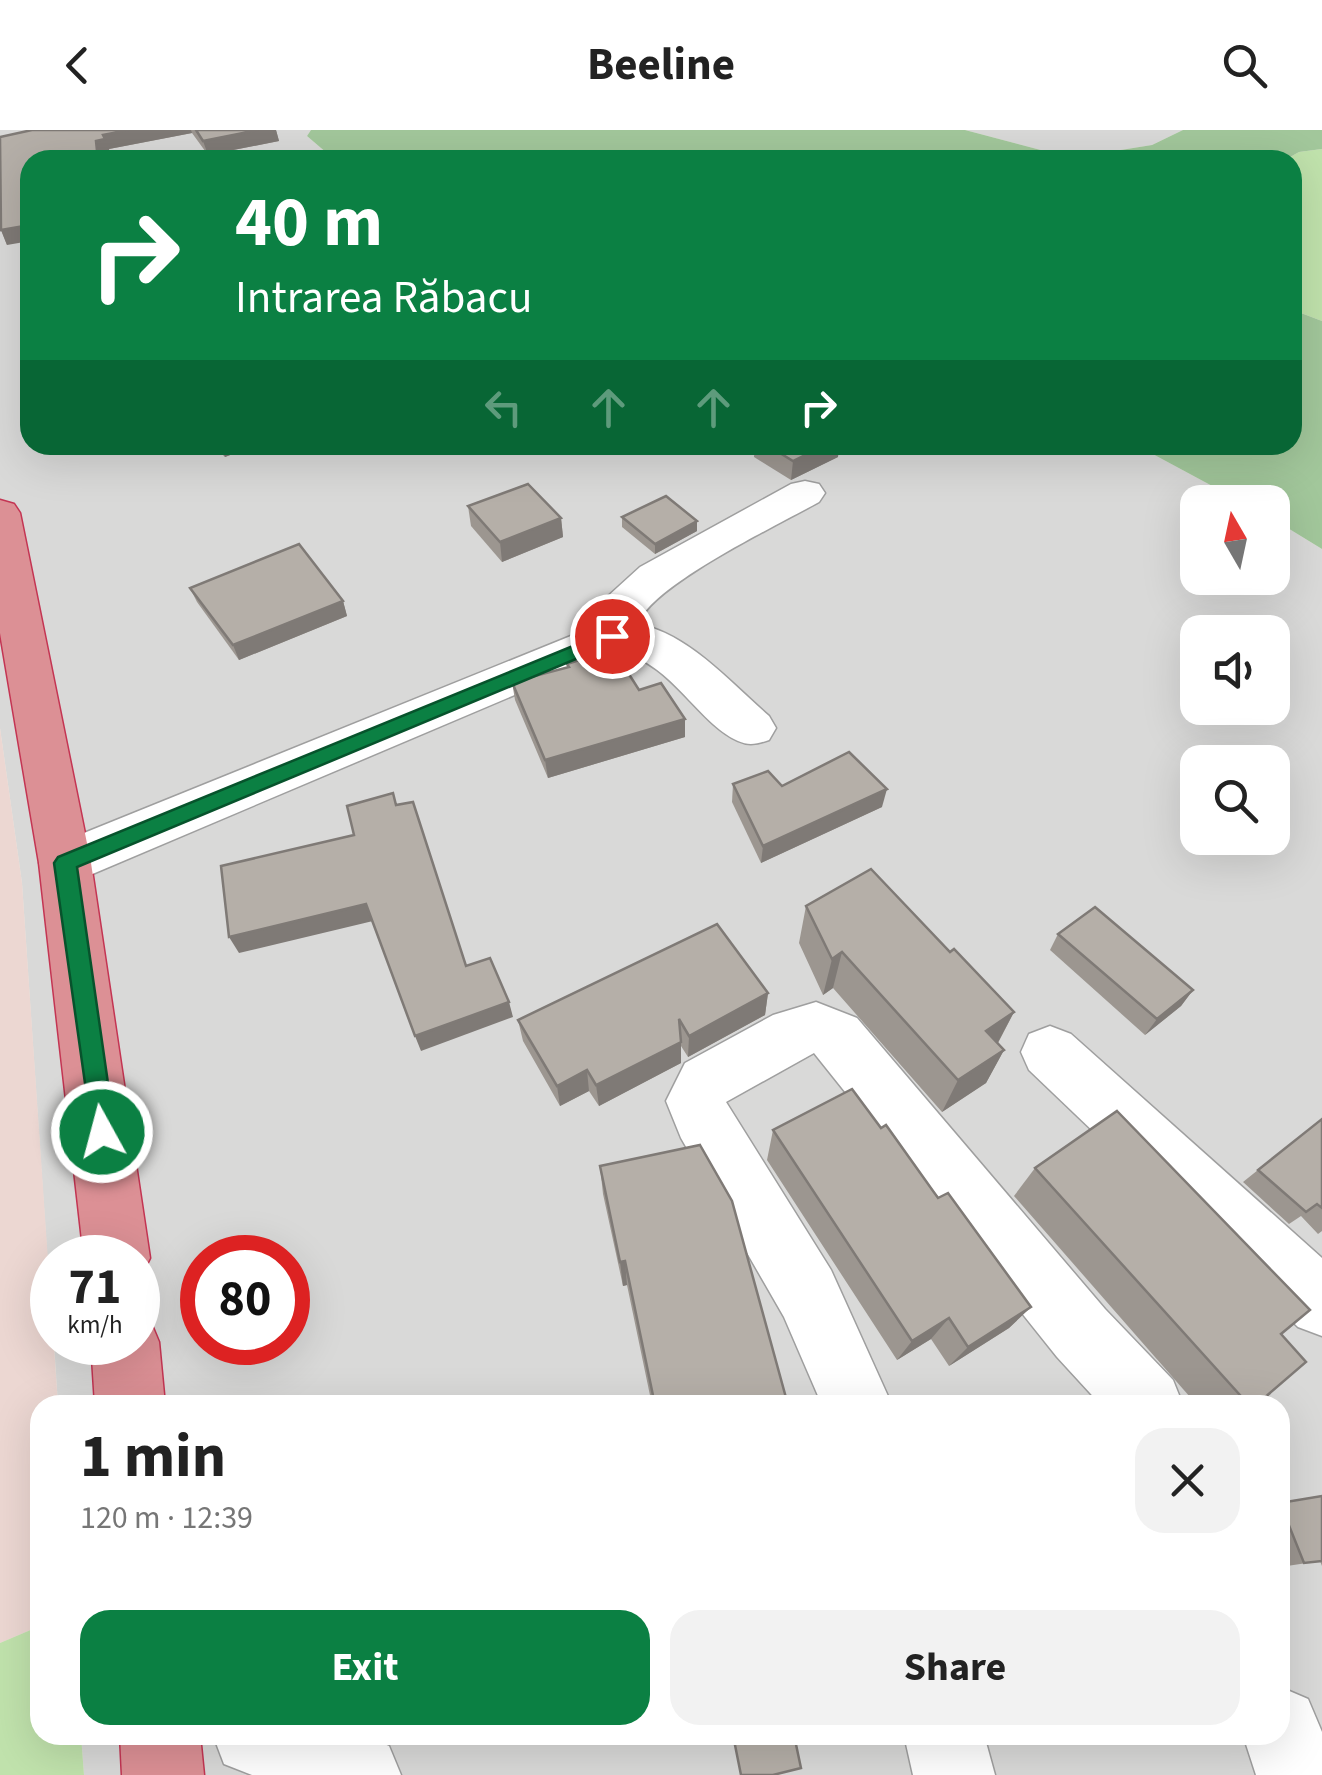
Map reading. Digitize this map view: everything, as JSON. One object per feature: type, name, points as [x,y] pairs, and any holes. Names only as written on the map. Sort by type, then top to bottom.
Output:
[{"type":"highway","points":[[0,512],[65,863],[115,1235]]},
{"type":"highway","points":[[126,1365],[129,1395]]},
{"type":"highway","points":[[161,1745],[163,1775]]},
{"type":"street","points":[[612,636],[622,607],[655,576],[805,493]]},
{"type":"street","points":[[65,863],[612,636],[643,640],[684,666],[752,728]]},
{"type":"street","points":[[854,1395],[841,1358],[806,1286],[702,1118],[696,1100],[706,1082],[793,1033],[816,1027],[837,1036],[1081,1333],[1139,1395]]},
{"type":"street","points":[[1050,1052],[1322,1303]]},
{"type":"street","points":[[279,1745],[360,1775]]},
{"type":"street","points":[[946,1745],[954,1775]]},
{"type":"street","points":[[1286,1745],[1297,1775]]},
{"type":"shaded area","points":[[0,130],[311,130],[307,136],[323,150],[20,150],[20,455],[1155,455],[1210,485],[1180,485],[1180,595],[1290,595],[1290,529],[1322,549],[1322,1775],[84,1775],[82,1745],[1290,1745],[1290,1395],[57,1395],[55,1365],[160,1365],[160,1235],[46,1235],[22,883],[0,728]]},
{"type":"shaded area","points":[[965,130],[1183,130],[1152,145],[1121,150],[1041,150]]},
{"type":"shaded area","points":[[0,728],[22,883],[46,1235],[30,1235],[30,1365],[55,1365],[57,1395],[30,1395],[30,1630],[0,1643]]},
{"type":"green space","points":[[311,130],[965,130],[1041,150],[323,150],[307,136]]},
{"type":"green space","points":[[1183,130],[1322,130],[1322,149],[1121,150],[1152,145]]},
{"type":"green space","points":[[1322,149],[1322,321],[1302,313],[1302,152]]},
{"type":"green space","points":[[1302,313],[1322,321],[1322,549],[1290,529],[1290,485],[1210,485],[1155,455],[1302,455]]},
{"type":"green space","points":[[30,1630],[30,1745],[82,1745],[84,1775],[0,1775],[0,1643]]},
{"type":"building","points":[[32,130],[129,130],[103,135],[105,139],[96,141],[97,150],[20,150],[20,227],[1,230],[0,137]]},
{"type":"building","points":[[196,130],[258,130],[203,141]]},
{"type":"building","points":[[783,455],[805,455],[793,461]]},
{"type":"building","points":[[528,484],[561,518],[500,542],[468,506]]},
{"type":"building","points":[[666,496],[697,521],[655,544],[622,517]]},
{"type":"building","points":[[299,544],[343,601],[233,645],[190,588]]},
{"type":"building","points":[[613,649],[639,690],[661,683],[685,719],[545,760],[512,682],[569,667],[567,664]]},
{"type":"building","points":[[849,752],[887,789],[763,846],[733,784],[768,771],[782,786]]},
{"type":"building","points":[[393,793],[396,805],[413,802],[466,966],[490,958],[509,1002],[415,1036],[366,904],[229,937],[221,866],[354,835],[347,806]]},
{"type":"building","points":[[871,869],[1014,1012],[986,1031],[1004,1050],[958,1080],[842,952],[832,959],[806,906]]},
{"type":"building","points":[[1095,907],[1193,990],[1157,1019],[1058,934]]},
{"type":"building","points":[[717,924],[768,993],[689,1036],[679,1019],[681,1042],[596,1085],[587,1070],[557,1086],[518,1020]]},
{"type":"building","points":[[852,1089],[881,1128],[886,1125],[938,1198],[948,1193],[1031,1307],[968,1347],[949,1318],[912,1341],[773,1130]]},
{"type":"building","points":[[1117,1111],[1310,1310],[1281,1334],[1306,1362],[1268,1395],[1240,1395],[1035,1168]]},
{"type":"building","points":[[1322,1119],[1322,1208],[1317,1204],[1306,1212],[1258,1170]]},
{"type":"building","points":[[700,1145],[732,1201],[785,1395],[653,1395],[600,1166]]},
{"type":"building","points":[[1322,1496],[1322,1561],[1304,1563],[1290,1528],[1290,1501]]},
{"type":"building","points":[[735,1745],[796,1745],[801,1768],[773,1775],[741,1775]]},
{"type":"route","points":[[102,1132],[65,863],[612,636]]}]
